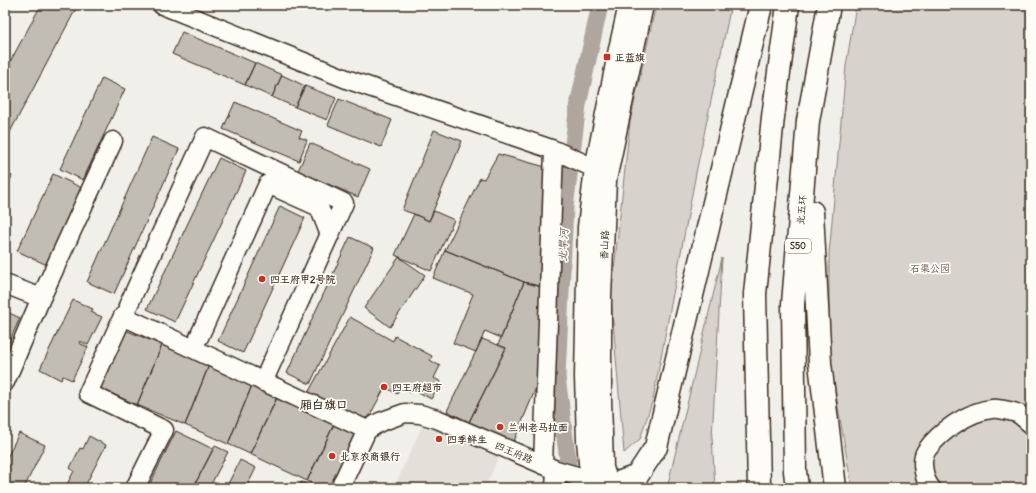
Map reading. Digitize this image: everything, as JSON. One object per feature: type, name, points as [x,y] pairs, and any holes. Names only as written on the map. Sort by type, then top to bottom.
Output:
[{"type":"highway","points":[[599,484],[637,476],[656,447],[761,5]]},
{"type":"highway","points":[[759,488],[755,294],[772,116],[788,5]]},
{"type":"highway","name":"北五环","points":[[797,488],[795,471],[793,304],[808,121],[829,5]]},
{"type":"highway","points":[[808,121],[820,363],[835,488]]},
{"type":"street","points":[[162,5],[349,80],[554,150],[594,168]]},
{"type":"street","name":"香山路","points":[[599,484],[586,440],[584,377],[587,227],[594,168],[628,5]]},
{"type":"street","name":"香山路","points":[[599,484],[604,468],[602,296],[607,180],[644,5]]},
{"type":"street","points":[[128,306],[204,137],[344,203],[263,382]]},
{"type":"street","points":[[5,382],[41,298],[113,141]]},
{"type":"street","points":[[554,150],[555,474]]},
{"type":"street","points":[[199,337],[268,184],[319,207],[330,234]]},
{"type":"street","points":[[5,284],[41,298]]},
{"type":"street","points":[[135,488],[164,430],[88,392],[123,316],[367,430],[340,488]]},
{"type":"street","points":[[931,488],[927,484],[923,468],[925,452],[939,437],[958,422],[972,414],[993,408],[1018,414],[1031,424]]},
{"type":"street","name":"四王府路","points":[[367,430],[380,422],[405,413],[420,414],[437,419],[555,474],[599,484]]},
{"type":"shaded area","name":"四季鲜生","points":[[424,422],[499,456],[485,488],[394,488]]},
{"type":"green space","points":[[656,5],[731,5],[697,168],[653,399],[640,439],[624,453],[611,298],[630,122]]},
{"type":"green space","name":"石渠公园","points":[[856,5],[1031,5],[1031,488],[852,488],[829,355],[829,254],[846,66]]},
{"type":"green space","points":[[722,258],[712,437],[715,488],[667,488]]},
{"type":"building","points":[[41,5],[78,5],[9,134],[5,132],[5,71]]},
{"type":"building","points":[[182,32],[255,63],[245,85],[172,54]]},
{"type":"building","points":[[255,63],[282,75],[272,97],[245,85]]},
{"type":"building","points":[[282,75],[305,86],[295,107],[272,97]]},
{"type":"building","points":[[102,78],[125,89],[83,180],[60,169]]},
{"type":"building","points":[[305,86],[336,98],[327,120],[295,107]]},
{"type":"building","points":[[339,99],[392,120],[381,147],[328,125]]},
{"type":"building","points":[[235,102],[302,131],[299,137],[307,140],[299,161],[223,129]]},
{"type":"building","points":[[434,130],[462,141],[429,221],[402,210]]},
{"type":"building","points":[[152,137],[179,149],[114,294],[87,282]]},
{"type":"building","points":[[310,143],[370,169],[358,197],[298,171]]},
{"type":"building","points":[[498,154],[553,169],[545,288],[524,282],[445,250],[480,178],[484,179]]},
{"type":"building","points":[[219,158],[246,171],[175,322],[147,309]]},
{"type":"building","points":[[5,172],[12,176],[5,191]]},
{"type":"building","points":[[53,174],[82,188],[47,265],[17,251]]},
{"type":"building","name":"四王府甲2号院","points":[[280,206],[305,218],[243,353],[218,341]]},
{"type":"building","points":[[434,211],[454,220],[431,271],[395,255],[414,214],[429,221]]},
{"type":"building","points":[[350,237],[374,248],[310,384],[287,373]]},
{"type":"building","points":[[445,250],[524,282],[501,338],[485,331],[476,352],[453,343],[473,294],[433,278]]},
{"type":"building","points":[[399,257],[425,275],[390,327],[364,308]]},
{"type":"building","points":[[524,282],[545,288],[543,371],[512,446],[469,422],[506,348],[498,345]]},
{"type":"building","points":[[73,300],[93,309],[91,312],[102,317],[88,345],[80,341],[79,343],[88,347],[72,380],[63,376],[61,380],[40,369]]},
{"type":"building","points":[[5,311],[20,318],[5,351]]},
{"type":"building","points":[[350,317],[393,341],[395,336],[432,356],[430,360],[440,366],[434,378],[441,382],[431,399],[413,389],[411,393],[400,387],[397,394],[385,387],[369,417],[359,420],[308,393]]},
{"type":"building","points":[[118,327],[162,345],[137,405],[93,385]]},
{"type":"building","points":[[482,339],[506,348],[469,422],[447,411]]},
{"type":"building","points":[[162,345],[209,365],[185,425],[137,405]]},
{"type":"building","points":[[209,365],[253,383],[228,444],[185,425]]},
{"type":"building","points":[[253,383],[279,393],[250,454],[228,444]]},
{"type":"building","points":[[279,394],[336,420],[307,481],[250,454]]},
{"type":"building","name":"北京农商银行","points":[[336,420],[357,430],[330,488],[321,488],[307,481]]},
{"type":"building","points":[[176,431],[213,449],[193,488],[148,488]]},
{"type":"building","points":[[19,433],[45,445],[24,488],[5,488],[5,462]]},
{"type":"building","points":[[89,436],[106,445],[84,488],[65,488],[74,471],[70,468],[80,448],[83,449]]},
{"type":"building","points":[[215,446],[228,452],[209,488],[193,488]]},
{"type":"building","points":[[240,460],[256,468],[246,488],[226,488]]},
{"type":"building","points":[[301,482],[313,488],[298,488]]},
{"type":"waterway","name":"北旱河","points":[[569,488],[568,461],[557,377],[565,207],[578,105],[600,5]]},
{"type":"place","name":"正蓝旗","points":[[607,57]]},
{"type":"place","name":"四王府甲2号院","points":[[262,279]]},
{"type":"place","name":"四王府超市","points":[[384,387]]},
{"type":"place","name":"兰州老马拉面","points":[[500,427]]},
{"type":"place","name":"四季鲜生","points":[[439,439]]},
{"type":"place","name":"北京农商银行","points":[[332,456]]},
{"type":"district","name":"厢白旗口","points":[[324,405]]}]
